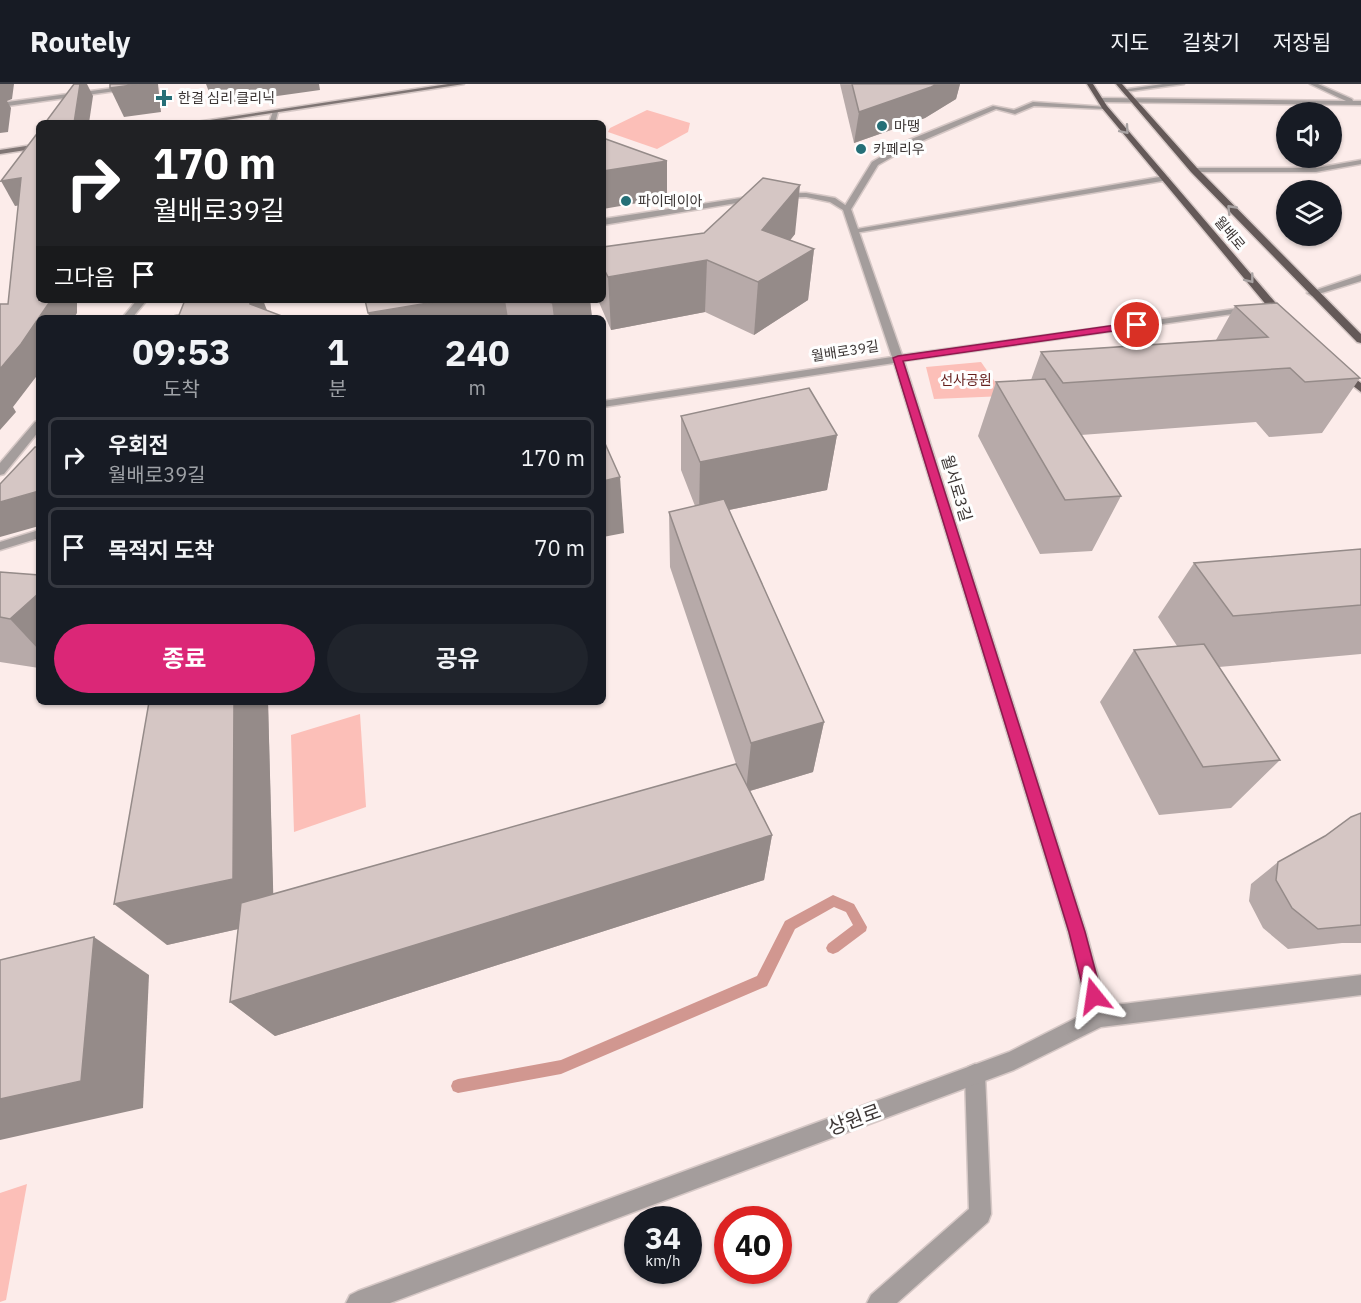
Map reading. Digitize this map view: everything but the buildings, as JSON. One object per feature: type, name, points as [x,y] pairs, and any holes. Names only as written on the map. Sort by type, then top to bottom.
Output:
[{"type":"main road","points":[[215,120],[461,84]]},
{"type":"main road","name":"월배로","points":[[1090,84],[1103,104],[1271,305],[1288,321]]},
{"type":"main road","name":"월배로","points":[[1121,87],[1194,170],[1312,293],[1361,340]]},
{"type":"main road","points":[[0,152],[36,146]]},
{"type":"main road","points":[[1338,368],[1361,389]]},
{"type":"street","points":[[1121,87],[1181,84]]},
{"type":"street","points":[[1313,84],[1360,103]]},
{"type":"street","points":[[0,105],[121,89]]},
{"type":"street","points":[[606,222],[767,196],[806,195],[832,200],[847,209],[874,164],[912,142],[995,107],[1015,112],[1033,104],[1103,104],[1133,100],[1360,103]]},
{"type":"street","points":[[273,120],[275,112]]},
{"type":"street","points":[[1194,170],[1316,170],[1361,162]]},
{"type":"street","points":[[855,230],[1165,178]]},
{"type":"street","name":"월서로3길","points":[[847,209],[898,358],[1077,932],[1099,1017]]},
{"type":"street","points":[[1312,293],[1361,278]]},
{"type":"street","points":[[130,315],[140,303]]},
{"type":"street","name":"월배로39길","points":[[606,404],[898,358],[1271,305]]},
{"type":"street","points":[[0,471],[36,428]]},
{"type":"street","points":[[0,546],[36,535]]},
{"type":"street","name":"상원로","points":[[358,1303],[1014,1060],[1099,1017],[1361,986]]},
{"type":"street","points":[[879,1303],[980,1214],[975,1074]]},
{"type":"green space","points":[[647,110],[690,123],[688,132],[657,149],[608,132],[610,128]]},
{"type":"green space","name":"선사공원","points":[[981,362],[1005,396],[934,399],[926,367]]},
{"type":"green space","points":[[360,714],[366,807],[294,832],[291,735]]},
{"type":"green space","points":[[27,1184],[6,1300],[0,1302],[0,1193]]},
{"type":"waterway","points":[[458,1086],[561,1067],[762,981],[790,925],[833,901],[850,908],[861,927],[833,948]]},
{"type":"place","name":"한결 심리 클리닉","points":[[164,98]]},
{"type":"place","name":"마땡","points":[[882,126]]},
{"type":"place","name":"카페리우","points":[[861,149]]},
{"type":"place","name":"파이데이아","points":[[626,201]]},
{"type":"route","points":[[1094,996],[1077,932],[898,358],[1137,325]]}]
